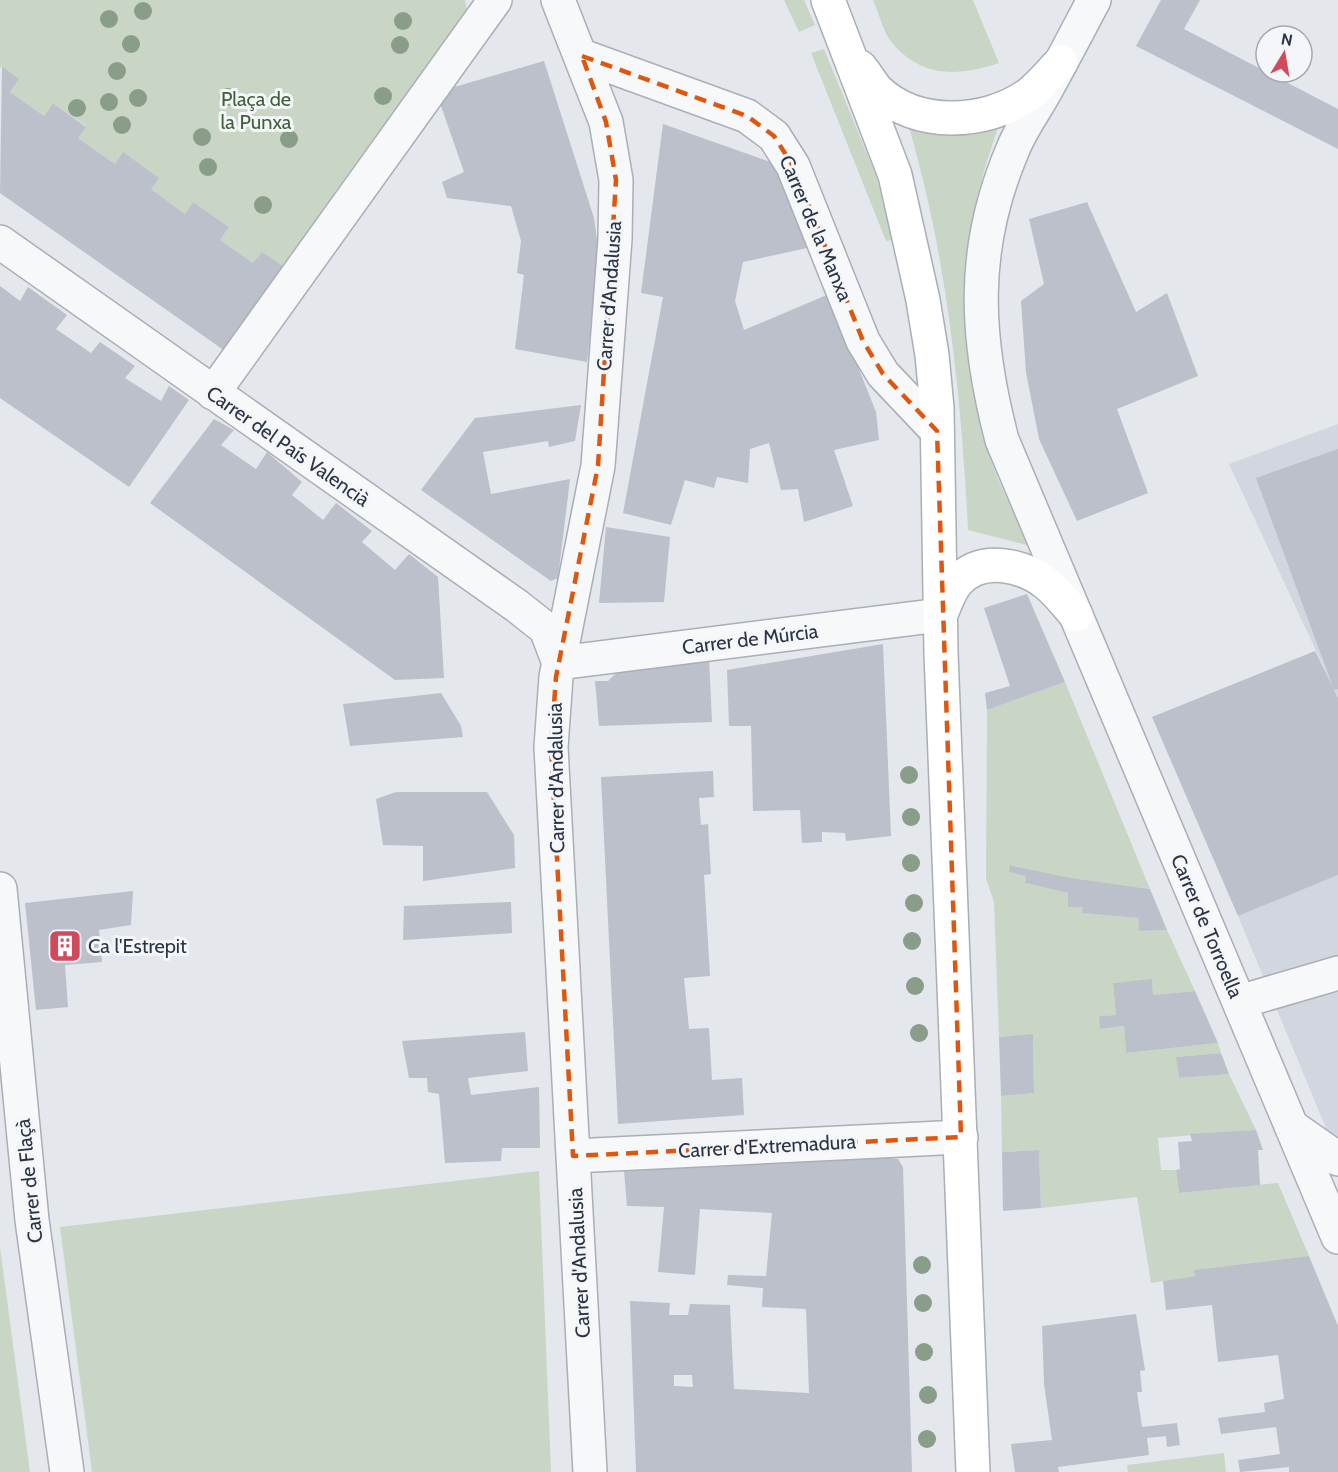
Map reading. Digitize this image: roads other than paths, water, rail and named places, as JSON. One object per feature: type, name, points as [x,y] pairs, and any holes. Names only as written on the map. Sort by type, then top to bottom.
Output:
[{"type":"street","points":[[213,393],[495,0]]},
{"type":"street","name":"Carrer d'Andalusia","points":[[558,0],[582,56],[606,122],[616,180],[615,239],[597,466],[559,663],[551,747],[590,1472]]},
{"type":"street","points":[[828,0],[895,175],[932,355],[937,431],[940,615],[973,1472]]},
{"type":"street","name":"Carrer de Torroella","points":[[1094,0],[1013,148],[992,214],[981,268],[981,328],[987,383],[1002,440],[1338,1237]]},
{"type":"street","points":[[843,44],[877,90],[904,109],[936,118],[970,117],[1001,109],[1029,94],[1061,62]]},
{"type":"street","name":"Carrer de la Manxa","points":[[582,56],[747,116],[774,135],[794,166],[863,341],[883,374],[937,431]]},
{"type":"street","name":"Carrer del País Valencià","points":[[0,243],[524,612],[546,629],[559,663]]},
{"type":"street","name":"Carrer de Torroella","points":[[940,615],[956,582],[971,569],[995,565],[1026,571],[1048,585],[1076,615]]},
{"type":"street","name":"Carrer de Múrcia","points":[[559,663],[940,615]]},
{"type":"street","name":"Carrer de Flaçà","points":[[0,889],[32,1220],[67,1472]]},
{"type":"street","points":[[1239,1002],[1338,973]]},
{"type":"street","points":[[1291,1126],[1338,1159]]},
{"type":"street","name":"Carrer d'Extremadura","points":[[573,1156],[961,1137]]},
{"type":"place","name":"Ca l'Estrepit","points":[[65,946]]},
{"type":"park label","name":"Plaça de la Punxa","points":[[256,110]]}]
